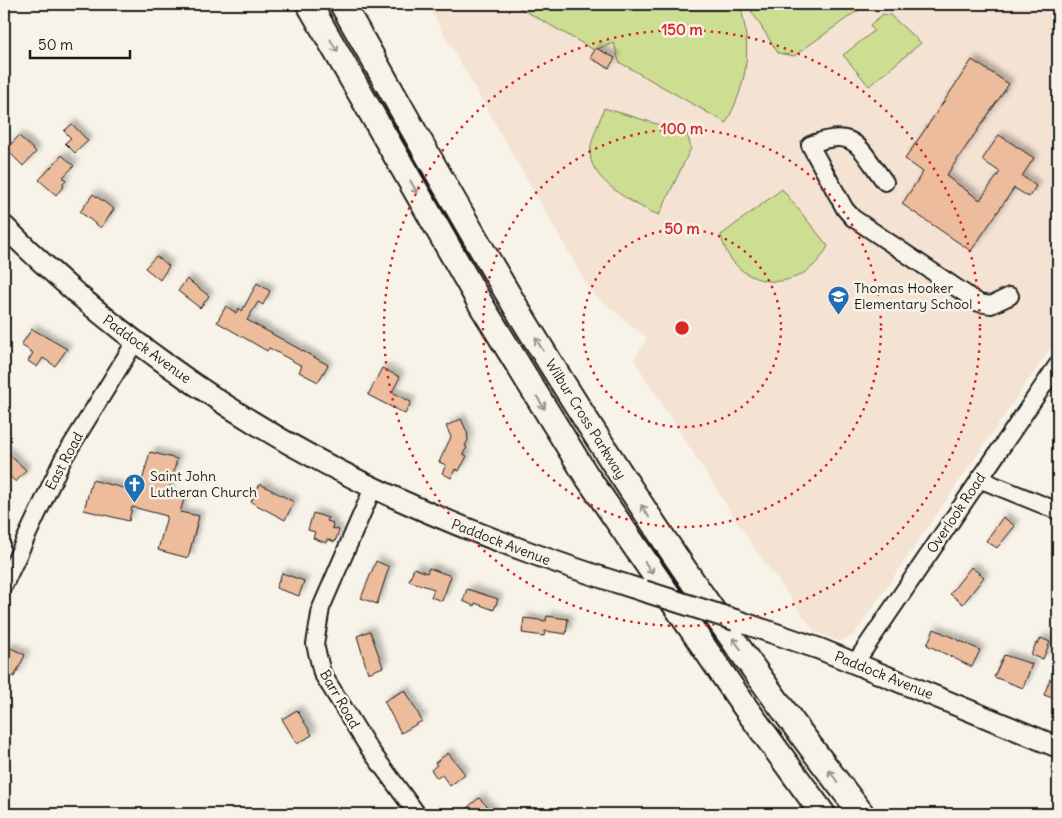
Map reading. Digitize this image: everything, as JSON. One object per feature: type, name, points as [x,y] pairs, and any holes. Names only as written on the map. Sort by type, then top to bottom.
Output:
[{"type":"highway","points":[[309,4],[484,308],[581,467],[750,714],[823,814]]},
{"type":"highway","name":"Wilbur Cross Parkway","points":[[342,4],[506,290],[584,417],[701,595],[862,814]]},
{"type":"main road","name":"Paddock Avenue","points":[[4,226],[75,294],[135,342],[173,369],[263,427],[373,488],[518,549],[644,592],[735,620],[855,663],[1058,747]]},
{"type":"street","points":[[884,182],[857,144],[849,139],[830,137],[810,145],[845,209],[853,218],[979,304],[991,305],[1010,296]]},
{"type":"street","name":"East Road","points":[[4,585],[63,459],[135,342]]},
{"type":"street","name":"Overlook Road","points":[[855,663],[1058,364]]},
{"type":"street","points":[[979,479],[1058,511]]},
{"type":"street","name":"Barr Road","points":[[373,488],[321,608],[315,644],[322,673],[368,747],[417,814]]},
{"type":"shaded area","name":"Thomas Hooker Elementary School","points":[[427,4],[1058,4],[1058,337],[853,636],[839,641],[815,632],[748,539],[634,360],[647,338],[591,292]]},
{"type":"green space","points":[[513,4],[740,4],[746,36],[746,65],[739,93],[726,123],[619,62],[614,43],[594,50]]},
{"type":"green space","points":[[747,4],[867,4],[794,56],[778,53]]},
{"type":"green space","points":[[883,14],[890,15],[921,43],[869,86],[843,55],[874,31],[870,25]]},
{"type":"green space","points":[[604,108],[687,133],[691,148],[659,215],[619,193],[601,178],[595,169],[590,154],[594,134]]},
{"type":"green space","points":[[782,189],[828,246],[816,263],[802,274],[786,280],[769,281],[753,277],[739,268],[728,254],[721,235]]},
{"type":"building","points":[[596,48],[615,58],[609,68],[590,58]]},
{"type":"building","points":[[972,60],[1009,84],[946,176],[980,200],[1000,172],[982,160],[999,135],[1034,158],[1022,176],[1036,186],[1029,197],[1014,188],[971,251],[902,204],[923,172],[905,159]]},
{"type":"building","points":[[72,124],[88,141],[75,153],[65,143],[71,138],[64,131]]},
{"type":"building","points":[[19,136],[36,152],[23,166],[6,149]]},
{"type":"building","points":[[62,155],[74,166],[63,177],[66,180],[62,184],[64,186],[56,195],[39,180]]},
{"type":"building","points":[[93,194],[114,209],[101,228],[80,212]]},
{"type":"building","points":[[156,256],[169,266],[160,280],[145,268]]},
{"type":"building","points":[[187,279],[209,296],[200,308],[178,291]]},
{"type":"building","points":[[257,283],[270,291],[263,305],[258,302],[247,320],[328,365],[318,382],[299,372],[302,366],[269,348],[267,351],[217,322],[226,306],[236,313],[239,308],[242,311]]},
{"type":"building","points":[[32,329],[67,349],[55,366],[43,358],[37,367],[28,361],[33,353],[21,345]]},
{"type":"building","points":[[382,368],[400,377],[392,392],[411,402],[405,414],[368,395]]},
{"type":"building","points":[[461,419],[467,432],[468,440],[465,446],[467,447],[463,454],[467,456],[459,471],[455,469],[451,478],[442,473],[446,465],[439,462],[451,437],[446,426]]},
{"type":"building","points":[[4,450],[26,470],[16,482],[4,472]]},
{"type":"building","name":"Saint John Lutheran Church","points":[[150,452],[177,459],[168,495],[184,499],[180,512],[199,516],[188,558],[158,550],[167,516],[132,507],[129,521],[84,510],[92,480],[139,492]]},
{"type":"building","points":[[260,484],[294,502],[285,520],[251,502]]},
{"type":"building","points":[[313,513],[328,518],[327,521],[333,523],[332,528],[339,530],[335,542],[327,539],[326,543],[313,538],[315,532],[308,530]]},
{"type":"building","points":[[1003,517],[1015,526],[997,548],[986,541]]},
{"type":"building","points":[[376,561],[389,567],[377,604],[361,598]]},
{"type":"building","points":[[971,567],[984,577],[963,604],[950,594]]},
{"type":"building","points":[[414,568],[427,573],[429,568],[451,576],[442,601],[431,597],[434,589],[409,581]]},
{"type":"building","points":[[282,573],[304,581],[299,596],[276,588]]},
{"type":"building","points":[[467,589],[498,599],[494,610],[475,603],[474,606],[463,601]]},
{"type":"building","points":[[547,616],[568,619],[566,634],[545,631],[544,636],[522,633],[524,618],[546,621]]},
{"type":"building","points":[[934,629],[980,650],[972,667],[927,645]]},
{"type":"building","points":[[370,631],[383,667],[368,673],[357,636]]},
{"type":"building","points":[[1041,638],[1050,642],[1043,659],[1031,655],[1036,643],[1038,644]]},
{"type":"building","points":[[9,647],[25,655],[14,677],[4,672],[4,659]]},
{"type":"building","points":[[1004,655],[1032,664],[1023,688],[994,677]]},
{"type":"building","points":[[1050,679],[1058,682],[1058,700],[1044,695]]},
{"type":"building","points":[[405,690],[422,721],[401,733],[384,701]]},
{"type":"building","points":[[297,710],[312,735],[297,744],[282,719]]},
{"type":"building","points":[[448,753],[465,774],[450,786],[442,775],[437,778],[431,770],[437,765],[435,763]]},
{"type":"building","points":[[479,798],[495,814],[475,814],[468,807]]},
{"type":"place","name":"Thomas Hooker Elementary School","points":[[838,315]]},
{"type":"place","name":"Saint John Lutheran Church","points":[[134,503]]}]
